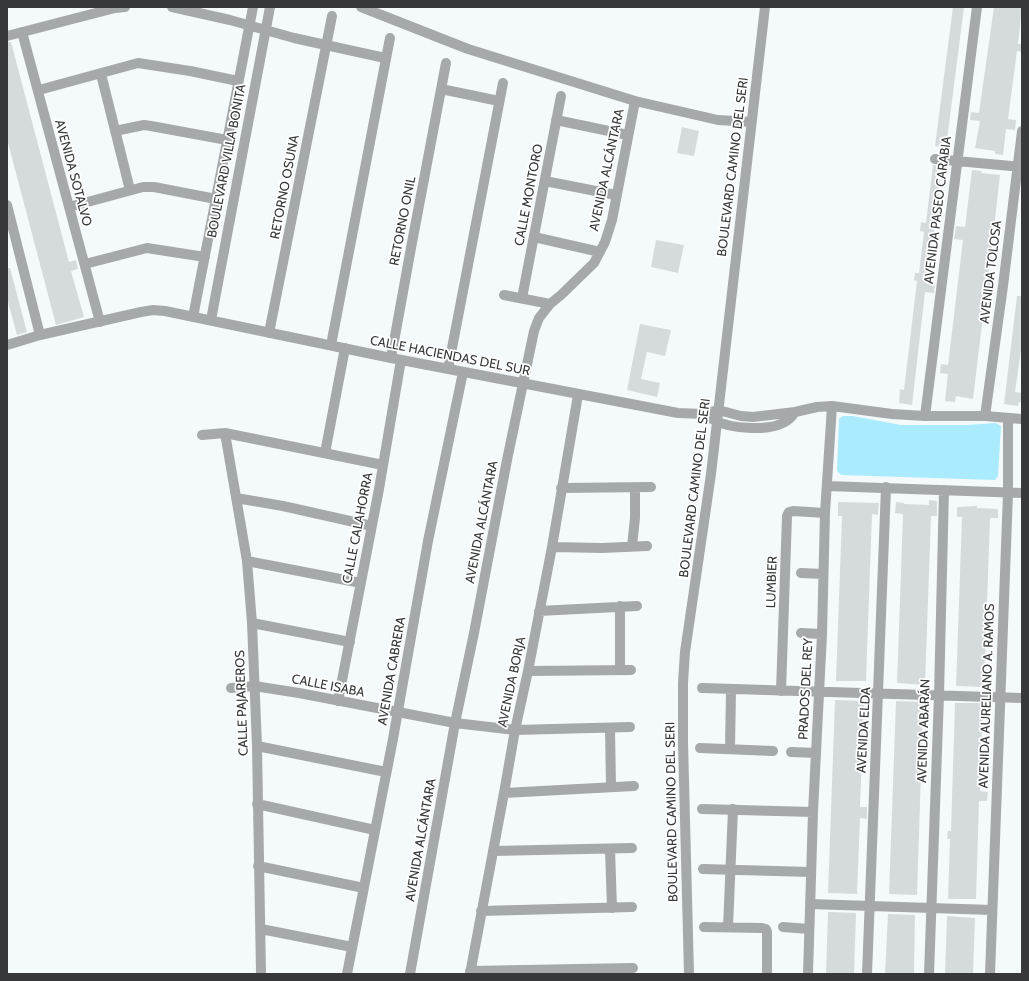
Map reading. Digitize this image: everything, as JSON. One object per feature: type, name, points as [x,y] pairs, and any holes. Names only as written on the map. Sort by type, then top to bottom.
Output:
[{"type":"street","points":[[7,36],[118,7]]},
{"type":"street","points":[[172,7],[385,58]]},
{"type":"street","name":"BOULEVARD VILLA BONITA","points":[[193,316],[253,7]]},
{"type":"street","name":"BOULEVARD VILLA BONITA","points":[[210,320],[270,7]]},
{"type":"street","points":[[361,7],[468,49],[635,101],[718,120],[752,122]]},
{"type":"street","name":"BOULEVARD CAMINO DEL SERI","points":[[689,974],[683,742],[685,652],[703,538],[765,7]]},
{"type":"street","name":"AVENIDA PASEO CARABIA","points":[[925,416],[977,7]]},
{"type":"street","name":"RETORNO OSUNA","points":[[269,333],[332,16]]},
{"type":"street","name":"AVENIDA SOTALVO","points":[[22,32],[39,90],[55,159],[100,322]]},
{"type":"street","points":[[332,345],[385,58],[390,38]]},
{"type":"street","points":[[39,90],[138,63],[190,71],[238,81]]},
{"type":"street","name":"RETORNO ONIL","points":[[396,359],[410,248],[446,63]]},
{"type":"street","points":[[101,74],[130,190]]},
{"type":"street","points":[[448,369],[503,83]]},
{"type":"street","points":[[441,89],[500,101]]},
{"type":"street","name":"CALLE MONTORO","points":[[522,298],[561,96]]},
{"type":"street","name":"AVENIDA ALCÁNTARA","points":[[410,974],[455,723],[522,384],[534,331],[539,318],[550,304],[594,263],[605,242],[612,220],[635,101]]},
{"type":"street","points":[[556,120],[628,136]]},
{"type":"street","points":[[115,131],[144,125],[227,140]]},
{"type":"street","name":"AVENIDA TOLOSA","points":[[985,416],[1020,167],[1022,131]]},
{"type":"street","points":[[935,159],[1020,167]]},
{"type":"street","points":[[545,181],[616,195]]},
{"type":"street","points":[[69,207],[148,186],[216,199]]},
{"type":"street","points":[[7,205],[40,335]]},
{"type":"street","points":[[534,237],[600,252]]},
{"type":"street","points":[[85,264],[148,248],[205,257]]},
{"type":"street","points":[[504,295],[550,304]]},
{"type":"street","name":"CALLE HACIENDAS DEL SUR","points":[[7,345],[40,335],[153,310],[193,316],[396,359],[678,413],[703,414],[718,410],[741,416],[753,417],[832,406],[892,414],[925,416],[985,416],[1022,419]]},
{"type":"street","points":[[325,453],[345,348]]},
{"type":"street","name":"CALLE CALAHORRA","points":[[338,701],[383,465],[396,359]]},
{"type":"street","name":"AVENIDA CABRERA","points":[[347,974],[398,712],[428,541],[463,372]]},
{"type":"street","name":"AVENIDA BORJA","points":[[470,972],[504,793],[514,730],[528,671],[552,547],[578,395]]},
{"type":"street","name":"PRADOS DEL REY","points":[[808,974],[813,812],[822,634],[825,513],[832,406]]},
{"type":"street","name":"CALLE HACIENDAS DEL SUR","points":[[703,414],[717,422],[730,426],[757,428],[783,423],[795,412]]},
{"type":"street","name":"AVENIDA AURELIANO A. RAMOS","points":[[990,974],[1008,493],[1008,418]]},
{"type":"street","points":[[202,435],[225,433],[383,465]]},
{"type":"street","name":"CALLE PAJAREROS","points":[[225,433],[247,562],[252,623],[257,746],[261,974]]},
{"type":"street","points":[[827,486],[1022,493]]},
{"type":"street","points":[[561,488],[651,487]]},
{"type":"street","name":"AVENIDA ELDA","points":[[867,974],[886,487]]},
{"type":"street","points":[[632,546],[635,518],[635,488]]},
{"type":"street","name":"AVENIDA ABARÁN","points":[[929,974],[939,695],[944,490]]},
{"type":"street","points":[[236,498],[372,526]]},
{"type":"street","name":"LUMBIER","points":[[781,691],[787,516],[789,512],[792,511],[825,513]]},
{"type":"street","points":[[552,547],[602,548],[647,546]]},
{"type":"street","points":[[247,562],[361,583]]},
{"type":"street","points":[[801,573],[824,574]]},
{"type":"street","points":[[620,606],[620,670]]},
{"type":"street","points":[[539,611],[636,606]]},
{"type":"street","points":[[252,623],[350,642]]},
{"type":"street","points":[[801,633],[822,634]]},
{"type":"street","points":[[528,671],[631,670]]},
{"type":"street","name":"CALLE ISABA","points":[[231,688],[254,686],[299,693],[455,723],[514,730],[630,727]]},
{"type":"street","points":[[702,688],[1000,696],[1022,698]]},
{"type":"street","points":[[730,748],[731,689]]},
{"type":"street","points":[[610,728],[611,787]]},
{"type":"street","points":[[257,746],[386,772]]},
{"type":"street","points":[[700,748],[730,748],[773,751]]},
{"type":"street","points":[[791,752],[816,753]]},
{"type":"street","points":[[504,793],[634,786]]},
{"type":"street","points":[[257,804],[375,830]]},
{"type":"street","points":[[702,809],[813,812]]},
{"type":"street","points":[[728,927],[733,810]]},
{"type":"street","points":[[493,851],[632,848]]},
{"type":"street","points":[[610,849],[612,908]]},
{"type":"street","points":[[258,866],[364,888]]},
{"type":"street","points":[[703,869],[811,872]]},
{"type":"street","points":[[810,904],[992,910]]},
{"type":"street","points":[[481,911],[632,907]]},
{"type":"street","points":[[704,927],[766,929],[767,974]]},
{"type":"street","points":[[783,927],[809,928]]},
{"type":"street","points":[[261,929],[352,947]]},
{"type":"street","points":[[470,972],[614,971],[633,968]]},
{"type":"shaded area","points":[[843,416],[853,416],[901,425],[967,425],[996,423],[1001,426],[998,476],[995,480],[841,475],[837,471],[839,419]]},
{"type":"building","points":[[953,7],[964,7],[946,148],[935,146]]},
{"type":"building","points":[[994,7],[1022,7],[1018,44],[1022,44],[1022,52],[1017,51],[1008,119],[1016,120],[1015,130],[1006,129],[1003,155],[995,154],[995,151],[975,148],[980,121],[970,120],[971,112],[979,113]]},
{"type":"building","points":[[7,42],[11,42],[69,262],[76,260],[78,269],[71,271],[84,317],[56,325],[7,139]]},
{"type":"building","points":[[682,127],[699,131],[694,156],[677,153]]},
{"type":"building","points":[[933,165],[942,166],[928,282],[935,283],[934,293],[925,292],[912,405],[899,403],[900,389],[904,390],[917,281],[914,280],[915,273],[919,273],[924,232],[920,231],[921,222],[926,223]]},
{"type":"building","points":[[972,170],[982,171],[981,173],[1000,175],[988,280],[993,281],[992,291],[986,291],[973,399],[956,396],[955,402],[945,401],[948,374],[940,373],[941,364],[948,365],[963,240],[954,239],[956,226],[965,227]]},
{"type":"building","points":[[656,240],[684,245],[678,273],[651,267]]},
{"type":"building","points":[[7,268],[10,268],[27,332],[17,335],[7,298]]},
{"type":"building","points":[[1017,296],[1022,296],[1022,343],[1015,392],[1022,393],[1022,402],[1019,402],[1018,406],[1004,404]]},
{"type":"building","points":[[640,324],[671,330],[665,356],[647,352],[641,379],[660,383],[657,397],[627,390]]},
{"type":"building","points":[[929,500],[937,501],[937,516],[931,516],[925,685],[897,683],[903,514],[895,513],[896,502],[904,504],[929,505]]},
{"type":"building","points":[[838,502],[879,503],[878,515],[872,514],[866,681],[836,681],[842,516],[838,516]]},
{"type":"building","points":[[977,506],[977,508],[998,509],[998,518],[990,518],[984,687],[956,686],[962,517],[957,517],[957,507]]},
{"type":"building","points":[[835,700],[864,701],[860,807],[867,807],[867,819],[860,818],[857,894],[828,893]]},
{"type":"building","points":[[896,701],[923,702],[922,731],[927,731],[927,742],[922,742],[917,895],[889,894]]},
{"type":"building","points":[[955,703],[983,703],[980,791],[988,792],[987,801],[979,801],[976,899],[948,899],[950,839],[947,839],[948,831],[951,831]]},
{"type":"building","points":[[828,912],[856,913],[854,974],[826,974]]},
{"type":"building","points":[[888,914],[915,915],[914,974],[885,974]]},
{"type":"building","points":[[947,916],[975,918],[973,974],[945,974]]}]
